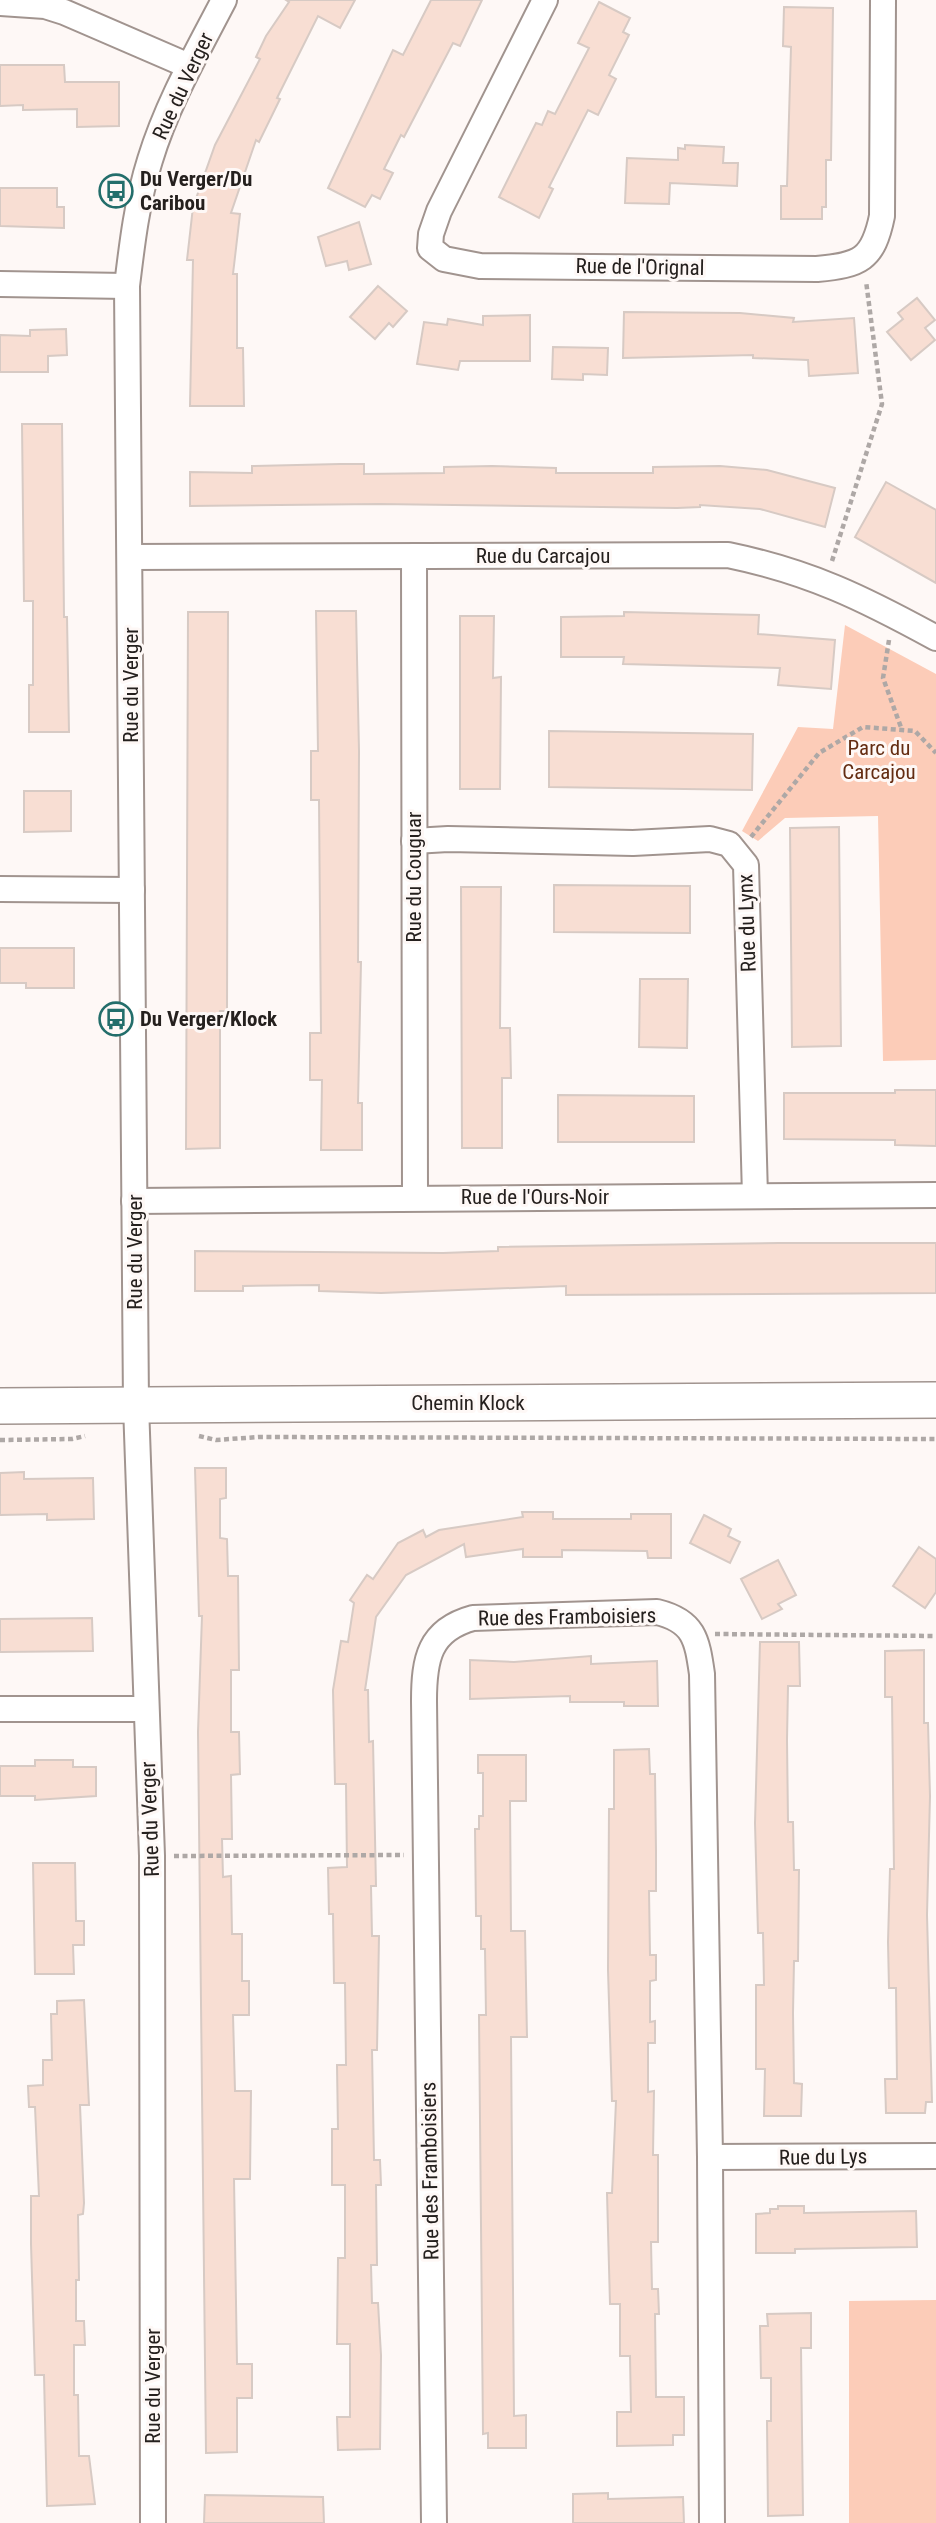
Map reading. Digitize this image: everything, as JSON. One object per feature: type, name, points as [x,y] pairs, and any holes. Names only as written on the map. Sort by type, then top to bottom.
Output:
[{"type":"main road","name":"Chemin Klock","points":[[0,1406],[936,1400]]},
{"type":"street","name":"Rue du Verger","points":[[153,2523],[152,1856],[136,1405],[127,286],[132,241],[149,161],[189,66],[224,0]]},
{"type":"street","name":"Rue de l'Orignal","points":[[545,0],[439,211],[431,234],[430,248],[444,259],[480,266],[817,269],[850,265],[863,259]]},
{"type":"street","points":[[863,259],[874,247],[881,216],[883,0]]},
{"type":"street","points":[[0,3],[45,6],[64,12],[189,66]]},
{"type":"street","points":[[0,284],[127,286]]},
{"type":"street","name":"Rue du Carcajou","points":[[131,557],[728,555],[783,567],[823,581],[936,638]]},
{"type":"street","name":"Rue du Couguar","points":[[414,556],[415,1198]]},
{"type":"street","name":"Rue du Lynx","points":[[414,841],[448,839],[633,843],[710,839],[729,844],[746,865],[755,1196]]},
{"type":"street","points":[[0,889],[132,890]]},
{"type":"street","name":"Rue de l'Ours-Noir","points":[[134,1201],[936,1195]]},
{"type":"street","name":"Rue des Framboisiers","points":[[434,2523],[425,1855],[424,1680],[427,1661],[440,1633],[455,1623],[473,1618],[657,1612],[675,1617],[693,1634]]},
{"type":"street","points":[[693,1634],[702,1674],[710,2157],[712,2523]]},
{"type":"street","points":[[0,1709],[146,1709]]},
{"type":"street","name":"Rue du Lys","points":[[710,2157],[936,2156]]},
{"type":"path","points":[[823,581],[882,404],[863,259]]},
{"type":"path","points":[[900,618],[889,636],[883,678],[901,730]]},
{"type":"path","points":[[737,854],[819,753],[863,727],[915,731],[936,753]]},
{"type":"path","points":[[189,1433],[216,1440],[259,1437],[936,1439]]},
{"type":"path","points":[[693,1634],[936,1636]]},
{"type":"path","points":[[152,1856],[425,1855]]},
{"type":"green space","name":"Parc du Carcajou","points":[[845,625],[936,674],[936,1060],[883,1061],[878,816],[785,818],[758,841],[742,831],[798,727],[833,729]]},
{"type":"green space","points":[[936,2300],[936,2523],[849,2523],[849,2301]]},
{"type":"building","points":[[286,0],[355,0],[340,28],[318,16],[277,98],[280,99],[259,142],[256,140],[231,213],[240,214],[233,274],[237,274],[237,348],[243,348],[244,406],[190,406],[193,260],[187,260],[193,207],[215,145],[260,59],[256,57],[266,36],[289,2]]},
{"type":"building","points":[[431,0],[482,0],[460,46],[453,43],[404,137],[401,135],[384,169],[393,173],[380,199],[372,195],[365,207],[328,188],[393,50],[403,55]]},
{"type":"building","points":[[599,2],[630,18],[623,32],[629,35],[609,75],[616,79],[598,115],[588,110],[549,187],[553,189],[539,218],[499,197],[536,123],[542,125],[548,111],[555,114],[589,48],[578,43]]},
{"type":"building","points":[[784,7],[833,8],[831,160],[826,160],[826,207],[822,207],[822,219],[781,219],[781,186],[787,186],[791,47],[783,46]]},
{"type":"building","points":[[0,65],[64,65],[65,82],[119,82],[119,126],[77,127],[77,109],[23,110],[23,105],[0,106]]},
{"type":"building","points":[[685,145],[724,147],[723,163],[738,163],[737,186],[670,183],[669,204],[625,203],[627,158],[678,160],[678,148],[685,149]]},
{"type":"building","points":[[0,188],[57,188],[57,207],[64,207],[64,228],[0,226]]},
{"type":"building","points":[[359,222],[371,264],[349,270],[347,261],[326,266],[318,237]]},
{"type":"building","points":[[378,286],[407,311],[393,327],[389,323],[375,339],[350,317]]},
{"type":"building","points":[[917,298],[935,320],[925,328],[935,340],[911,360],[887,332],[903,319],[898,313]]},
{"type":"building","points":[[624,312],[740,313],[794,318],[793,322],[854,318],[858,373],[809,376],[808,360],[753,358],[753,355],[623,358]]},
{"type":"building","points":[[530,315],[530,361],[460,361],[458,370],[417,364],[424,322],[447,325],[448,319],[483,325],[483,316]]},
{"type":"building","points":[[66,329],[67,355],[48,356],[48,372],[0,372],[0,335],[30,336],[30,330]]},
{"type":"building","points":[[553,347],[608,348],[607,375],[583,374],[583,380],[552,379]]},
{"type":"building","points":[[22,424],[62,424],[64,617],[67,617],[69,732],[29,732],[29,685],[33,685],[33,601],[24,601]]},
{"type":"building","points":[[364,464],[364,474],[444,473],[444,467],[492,466],[556,468],[556,473],[653,473],[653,467],[720,466],[767,470],[835,488],[825,527],[760,509],[700,505],[677,508],[379,504],[190,506],[190,472],[252,473],[252,466]]},
{"type":"building","points":[[886,482],[936,510],[936,583],[855,537]]},
{"type":"building","points":[[316,611],[356,611],[359,751],[358,962],[361,962],[358,1103],[362,1103],[362,1150],[321,1150],[322,1080],[310,1080],[310,1033],[321,1033],[319,800],[311,800],[311,751],[318,751]]},
{"type":"building","points":[[188,612],[228,612],[227,1011],[220,1011],[220,1148],[186,1149]]},
{"type":"building","points":[[624,612],[759,615],[758,634],[835,640],[831,689],[778,685],[780,668],[623,664],[624,657],[561,657],[561,617],[624,616]]},
{"type":"building","points":[[460,616],[494,616],[493,678],[501,677],[500,789],[460,789]]},
{"type":"building","points":[[549,731],[753,734],[752,790],[549,787]]},
{"type":"building","points":[[24,791],[71,791],[71,831],[24,832]]},
{"type":"building","points":[[839,827],[841,1046],[792,1047],[790,828]]},
{"type":"building","points":[[554,885],[690,886],[690,933],[554,932]]},
{"type":"building","points":[[461,887],[501,887],[500,1028],[510,1028],[511,1078],[502,1078],[502,1148],[462,1148]]},
{"type":"building","points":[[0,948],[74,948],[74,988],[26,988],[26,983],[0,983]]},
{"type":"building","points":[[640,979],[688,979],[687,1048],[639,1047]]},
{"type":"building","points":[[895,1090],[936,1090],[936,1146],[895,1145],[895,1140],[784,1139],[784,1093],[895,1093]]},
{"type":"building","points":[[558,1095],[694,1096],[694,1142],[558,1142]]},
{"type":"building","points":[[936,1243],[936,1293],[566,1295],[566,1286],[381,1293],[319,1291],[319,1285],[243,1286],[243,1291],[195,1291],[195,1251],[443,1253],[498,1251],[498,1247]]},
{"type":"building","points":[[195,1468],[226,1468],[226,1498],[220,1499],[220,1538],[227,1539],[228,1576],[238,1576],[239,1670],[231,1670],[231,1732],[239,1732],[240,1774],[231,1775],[232,1839],[222,1839],[223,1877],[231,1876],[232,1934],[242,1934],[242,1981],[249,1981],[249,2015],[233,2015],[235,2091],[251,2091],[250,2179],[234,2179],[237,2364],[252,2364],[252,2398],[237,2398],[237,2452],[206,2453],[198,1732],[202,1616],[199,1616]]},
{"type":"building","points":[[24,1472],[24,1479],[93,1478],[94,1519],[47,1520],[47,1514],[0,1515],[0,1473]]},
{"type":"building","points":[[522,1512],[553,1512],[553,1519],[631,1519],[631,1514],[671,1514],[671,1558],[648,1558],[647,1551],[562,1550],[562,1557],[523,1557],[523,1549],[466,1557],[464,1544],[406,1575],[376,1617],[365,1690],[368,1690],[369,1742],[373,1741],[376,1886],[371,1886],[372,1936],[379,1936],[377,2050],[372,2050],[374,2160],[380,2160],[381,2185],[376,2185],[377,2265],[371,2265],[372,2303],[378,2303],[381,2355],[380,2449],[338,2450],[337,2417],[350,2417],[350,2344],[337,2344],[338,2258],[345,2258],[345,2185],[332,2185],[332,2129],[338,2129],[337,2065],[346,2065],[345,1983],[334,1983],[333,1914],[329,1914],[328,1868],[347,1867],[346,1784],[335,1784],[333,1690],[341,1641],[348,1642],[354,1603],[350,1600],[367,1575],[373,1579],[398,1543],[423,1530],[426,1537],[439,1530],[523,1517]]},
{"type":"building","points":[[704,1515],[731,1529],[728,1536],[740,1542],[730,1563],[690,1543]]},
{"type":"building","points":[[919,1547],[936,1559],[936,1592],[925,1608],[893,1586]]},
{"type":"building","points":[[778,1560],[796,1595],[778,1604],[782,1609],[762,1619],[741,1579]]},
{"type":"building","points":[[92,1618],[93,1651],[0,1652],[0,1619]]},
{"type":"building","points":[[760,1642],[799,1642],[800,1686],[788,1686],[787,1740],[788,1822],[793,1822],[794,1870],[799,1870],[798,1961],[794,1961],[793,2013],[794,2083],[802,2084],[801,2116],[764,2116],[765,2069],[756,2069],[756,1985],[764,1985],[763,1933],[758,1933],[755,1823]]},
{"type":"building","points":[[924,1650],[924,1723],[928,1723],[930,1796],[927,1915],[932,2102],[926,2102],[925,2113],[886,2113],[885,2079],[897,2079],[896,1988],[889,1988],[888,1942],[890,1869],[894,1869],[892,1697],[885,1697],[885,1651]]},
{"type":"building","points":[[591,1656],[591,1664],[657,1661],[658,1706],[624,1706],[624,1702],[570,1702],[570,1696],[470,1699],[470,1660],[514,1662]]},
{"type":"building","points":[[649,1749],[650,1774],[655,1774],[656,1851],[656,1891],[649,1891],[650,1955],[656,1955],[656,1980],[650,1981],[650,2022],[655,2021],[655,2043],[648,2043],[648,2092],[654,2091],[653,2155],[658,2155],[658,2242],[651,2242],[652,2289],[658,2289],[659,2314],[655,2314],[656,2397],[684,2397],[684,2435],[673,2435],[673,2445],[617,2446],[617,2412],[631,2412],[630,2356],[620,2356],[620,2304],[610,2304],[607,2193],[612,2193],[616,2101],[612,2101],[608,1970],[609,1809],[614,1809],[614,1750]]},
{"type":"building","points":[[478,1755],[526,1755],[526,1801],[510,1801],[511,1931],[525,1931],[527,2037],[511,2037],[514,2416],[526,2415],[526,2448],[488,2448],[488,2433],[483,2434],[479,2015],[486,2015],[485,1949],[481,1949],[481,1916],[476,1916],[475,1829],[479,1829],[479,1816],[483,1816],[483,1773],[478,1773]]},
{"type":"building","points":[[35,1760],[73,1760],[73,1767],[96,1767],[96,1796],[35,1800],[35,1796],[0,1796],[0,1766],[35,1766]]},
{"type":"building","points":[[33,1863],[75,1863],[76,1921],[84,1921],[84,1945],[73,1945],[74,1974],[35,1974]]},
{"type":"building","points":[[84,2000],[89,2105],[80,2105],[84,2203],[83,2214],[78,2215],[79,2280],[76,2280],[76,2321],[84,2321],[85,2345],[74,2345],[74,2395],[78,2395],[79,2456],[89,2456],[95,2504],[47,2506],[44,2375],[35,2375],[31,2196],[39,2196],[35,2107],[29,2107],[28,2086],[43,2085],[43,2060],[52,2060],[51,2014],[57,2014],[57,2001]]},
{"type":"building","points":[[778,2206],[804,2206],[804,2213],[916,2211],[917,2247],[795,2249],[795,2253],[756,2253],[756,2214],[770,2213],[770,2209],[778,2209]]},
{"type":"building","points":[[811,2313],[811,2348],[801,2348],[803,2515],[768,2516],[767,2421],[771,2421],[771,2378],[761,2378],[760,2326],[768,2326],[767,2314]]},
{"type":"building","points":[[608,2493],[608,2499],[683,2497],[684,2523],[573,2523],[573,2494]]},
{"type":"building","points":[[205,2495],[323,2497],[324,2523],[204,2523]]},
{"type":"place","name":"Du Verger/Du Caribou","points":[[116,191]]},
{"type":"place","name":"Du Verger/Klock","points":[[116,1019]]}]
